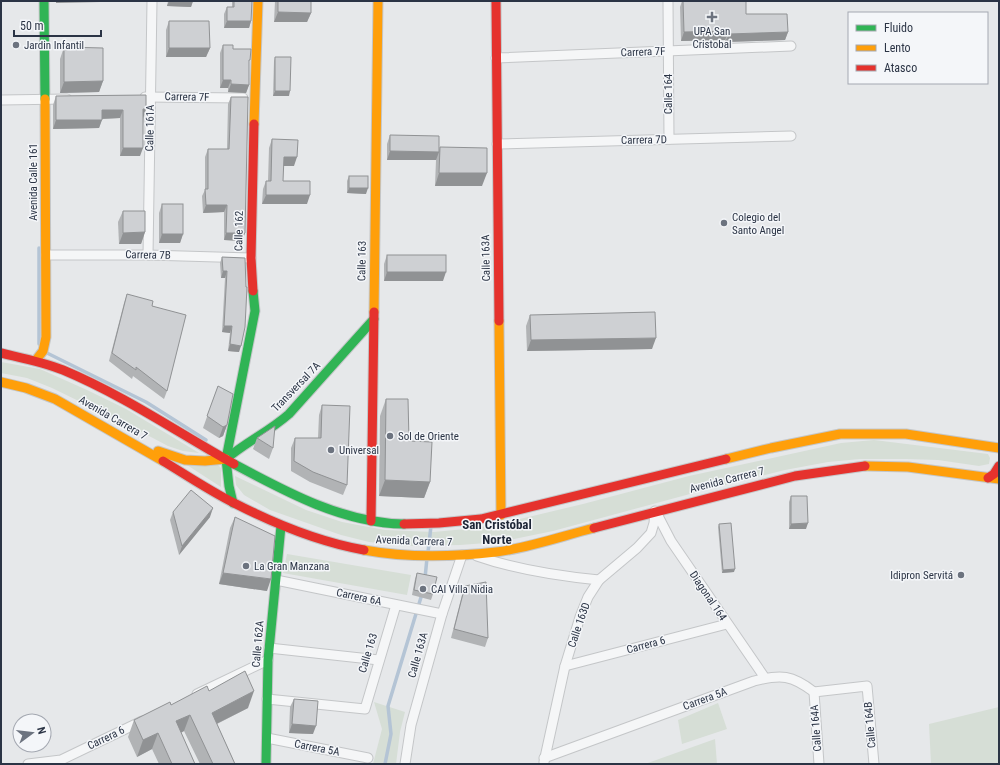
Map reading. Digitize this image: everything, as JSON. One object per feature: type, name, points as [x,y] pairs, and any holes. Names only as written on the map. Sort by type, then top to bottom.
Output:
[{"type":"main road","name":"Avenida Calle 161","points":[[36,360],[42,351],[46,337],[44,1]]},
{"type":"main road","name":"Calle 162","points":[[233,503],[228,481],[226,459],[236,416],[255,311],[251,258],[254,99],[258,1]]},
{"type":"main road","name":"Calle 163","points":[[371,521],[378,1]]},
{"type":"main road","name":"Calle 163A","points":[[496,1],[501,515]]},
{"type":"main road","name":"Transversal 7A","points":[[226,459],[240,447],[279,422],[298,405],[374,319]]},
{"type":"main road","name":"Avenida Carrera 7","points":[[1,353],[36,360],[71,373],[99,386],[151,414],[226,459],[300,498],[328,509],[371,521],[422,524],[481,519],[771,448],[840,434],[906,434],[996,447]]},
{"type":"main road","name":"Avenida Carrera 7","points":[[1,382],[26,388],[55,399],[126,439],[233,503],[281,526],[346,548],[409,555],[462,555],[496,552],[530,545],[655,511],[795,476],[863,466],[908,467],[999,479]]},
{"type":"main road","points":[[126,439],[185,460],[205,461],[226,459]]},
{"type":"main road","points":[[996,447],[999,456]]},
{"type":"main road","points":[[988,478],[994,474],[999,466]]},
{"type":"main road","points":[[988,478],[999,476]]},
{"type":"main road","name":"Calle 162A","points":[[266,764],[268,660],[281,526]]},
{"type":"street","name":"Calle 161A","points":[[148,255],[152,1]]},
{"type":"street","name":"Calle 164","points":[[668,1],[668,139]]},
{"type":"street","name":"Carrera 7F","points":[[496,58],[791,46]]},
{"type":"street","name":"Carrera 7F","points":[[136,97],[254,99]]},
{"type":"street","points":[[1,100],[74,98]]},
{"type":"street","name":"Carrera 7D","points":[[497,144],[790,136]]},
{"type":"street","name":"Carrera 7B","points":[[46,255],[148,255],[251,258]]},
{"type":"street","name":"Calle 163D","points":[[544,761],[565,666],[580,617],[588,597],[598,580],[637,548],[651,533],[655,511]]},
{"type":"street","name":"Diagonal 164","points":[[655,511],[670,541],[765,678]]},
{"type":"street","points":[[472,554],[496,563],[536,572],[598,580]]},
{"type":"street","name":"Calle 163A","points":[[405,764],[411,725],[442,614],[462,555]]},
{"type":"street","name":"Carrera 6A","points":[[276,580],[442,614]]},
{"type":"street","name":"Calle 163","points":[[267,699],[364,709],[396,605]]},
{"type":"street","name":"Carrera 6","points":[[565,666],[728,624]]},
{"type":"street","points":[[269,648],[379,660]]},
{"type":"street","points":[[190,698],[268,660]]},
{"type":"street","name":"Carrera 5A","points":[[544,761],[765,678],[779,676],[792,678],[814,692]]},
{"type":"street","name":"Calle 164B","points":[[814,692],[867,686],[874,764]]},
{"type":"street","name":"Calle 164A","points":[[814,692],[818,764]]},
{"type":"street","name":"Carrera 6","points":[[28,764],[61,760],[152,716]]},
{"type":"street","name":"Carrera 5A","points":[[267,738],[368,758]]},
{"type":"shaded area","points":[[1,362],[40,369],[87,390],[126,409],[199,453],[183,451],[168,446],[52,388],[27,378],[1,373]]},
{"type":"shaded area","points":[[874,440],[988,454],[990,458],[989,464],[979,466],[938,460],[906,459],[860,459],[828,462],[785,470],[553,531],[500,542],[460,545],[408,546],[369,542],[341,535],[270,510],[244,495],[236,485],[235,476],[306,510],[342,522],[385,530],[434,532],[476,528],[520,519],[689,476],[841,443]]},
{"type":"shaded area","points":[[217,464],[221,468],[221,487],[187,465]]},
{"type":"shaded area","points":[[287,554],[411,575],[407,595],[283,573]]},
{"type":"shaded area","points":[[374,702],[405,712],[400,732],[396,764],[373,764],[382,729]]},
{"type":"shaded area","points":[[718,703],[727,729],[682,744],[678,720]]},
{"type":"shaded area","points":[[999,707],[999,764],[931,764],[929,724]]},
{"type":"shaded area","points":[[715,739],[717,764],[645,764]]},
{"type":"building","points":[[234,1],[252,1],[251,21],[227,21],[227,7],[234,7]]},
{"type":"building","points":[[278,1],[311,1],[311,13],[278,12]]},
{"type":"building","points":[[683,1],[746,1],[746,14],[787,14],[788,32],[729,34],[729,31],[684,32]]},
{"type":"building","points":[[169,21],[209,21],[210,48],[169,48]]},
{"type":"building","points":[[223,45],[233,45],[233,49],[251,49],[249,60],[249,85],[231,84],[231,80],[223,80]]},
{"type":"building","points":[[64,47],[103,48],[103,81],[64,82]]},
{"type":"building","points":[[275,57],[291,57],[290,91],[275,91]]},
{"type":"building","points":[[146,95],[146,109],[143,109],[143,148],[123,148],[123,110],[102,110],[102,120],[56,120],[56,96]]},
{"type":"building","points":[[231,97],[248,97],[245,233],[226,233],[227,205],[206,205],[205,189],[208,189],[208,149],[229,149]]},
{"type":"building","points":[[390,135],[439,136],[439,152],[390,151]]},
{"type":"building","points":[[272,139],[298,140],[297,157],[284,157],[283,181],[310,181],[310,195],[266,195],[266,181],[271,181]]},
{"type":"building","points":[[440,147],[487,148],[487,173],[439,173]]},
{"type":"building","points":[[349,176],[368,176],[368,188],[349,188]]},
{"type":"building","points":[[162,204],[183,204],[183,234],[162,234]]},
{"type":"building","points":[[123,211],[145,211],[145,232],[123,233]]},
{"type":"building","points":[[387,255],[446,255],[446,272],[387,272]]},
{"type":"building","points":[[222,257],[245,258],[247,287],[245,327],[241,346],[230,344],[232,326],[224,326],[227,271],[223,271]]},
{"type":"building","points":[[127,294],[153,301],[152,306],[186,315],[167,391],[136,367],[136,370],[112,353]]},
{"type":"building","points":[[655,312],[656,338],[531,340],[530,315]]},
{"type":"building","points":[[218,386],[233,394],[227,425],[223,427],[207,416]]},
{"type":"building","points":[[386,399],[408,399],[409,441],[432,442],[430,482],[385,480]]},
{"type":"building","points":[[322,405],[350,406],[347,485],[313,472],[294,461],[295,438],[321,438]]},
{"type":"building","points":[[275,426],[273,448],[257,438]]},
{"type":"building","points":[[191,490],[213,508],[182,546],[173,512]]},
{"type":"building","points":[[791,496],[807,496],[808,523],[791,524]]},
{"type":"building","name":"La Gran Manzana","points":[[235,517],[275,536],[271,579],[223,573]]},
{"type":"building","points":[[731,523],[735,569],[723,570],[719,524]]},
{"type":"building","name":"CAI Villa Nidia","points":[[417,573],[437,577],[433,594],[414,590]]},
{"type":"building","points":[[486,582],[488,638],[454,629],[465,586]]},
{"type":"building","points":[[245,671],[254,691],[212,713],[235,764],[213,764],[190,715],[176,721],[195,764],[172,764],[158,733],[143,740],[134,720],[170,702],[171,705],[207,686],[209,691]]},
{"type":"building","points":[[294,699],[318,701],[316,726],[292,724]]},
{"type":"waterway","points":[[39,248],[39,344]]},
{"type":"waterway","points":[[45,352],[146,402],[206,440]]},
{"type":"waterway","points":[[428,552],[431,526]]},
{"type":"waterway","points":[[425,578],[427,558]]},
{"type":"waterway","points":[[385,764],[391,734],[388,706],[422,594]]},
{"type":"traffic: fast","points":[[44,1],[45,99]]},
{"type":"traffic: fast","points":[[226,459],[255,311],[253,291]]},
{"type":"traffic: fast","points":[[226,459],[289,414],[374,319]]},
{"type":"traffic: fast","points":[[226,459],[229,486],[233,503]]},
{"type":"traffic: fast","points":[[234,464],[295,495],[337,512],[381,522],[404,524]]},
{"type":"traffic: fast","points":[[266,764],[268,660],[281,526]]},
{"type":"traffic: slow","points":[[254,124],[258,1]]},
{"type":"traffic: slow","points":[[374,312],[378,1]]},
{"type":"traffic: slow","points":[[36,360],[43,351],[46,337],[45,99]]},
{"type":"traffic: slow","points":[[499,321],[501,515]]},
{"type":"traffic: slow","points":[[1,382],[26,388],[55,399],[163,461]]},
{"type":"traffic: slow","points":[[726,459],[840,434],[906,434],[999,448]]},
{"type":"traffic: slow","points":[[158,451],[185,460],[205,461],[226,459]]},
{"type":"traffic: slow","points":[[865,466],[908,467],[999,479]]},
{"type":"traffic: slow","points":[[364,550],[380,553],[430,556],[479,554],[521,548],[594,528]]},
{"type":"traffic: jam","points":[[496,1],[499,321]]},
{"type":"traffic: jam","points":[[253,291],[251,258],[254,124]]},
{"type":"traffic: jam","points":[[371,521],[374,312]]},
{"type":"traffic: jam","points":[[1,353],[48,365],[85,380],[128,402],[234,464]]},
{"type":"traffic: jam","points":[[404,524],[439,523],[481,519],[726,459]]},
{"type":"traffic: jam","points":[[163,461],[216,493],[265,518],[314,537],[347,547],[364,550]]},
{"type":"traffic: jam","points":[[594,528],[795,476],[865,466]]},
{"type":"traffic: jam","points":[[988,478],[994,474],[999,466]]},
{"type":"place","name":"UPA San Cristobal","points":[[712,17]]},
{"type":"place","name":"Jardin Infantil","points":[[16,45]]},
{"type":"place","name":"Colegio del Santo Angel","points":[[724,223]]},
{"type":"place","name":"Sol de Oriente","points":[[390,436]]},
{"type":"place","name":"Universal","points":[[331,450]]},
{"type":"place","name":"La Gran Manzana","points":[[246,566]]},
{"type":"place","name":"Idipron Servitá","points":[[961,575]]},
{"type":"place","name":"CAI Villa Nidia","points":[[423,589]]},
{"type":"district","name":"San Cristóbal Norte","points":[[497,532]]}]
